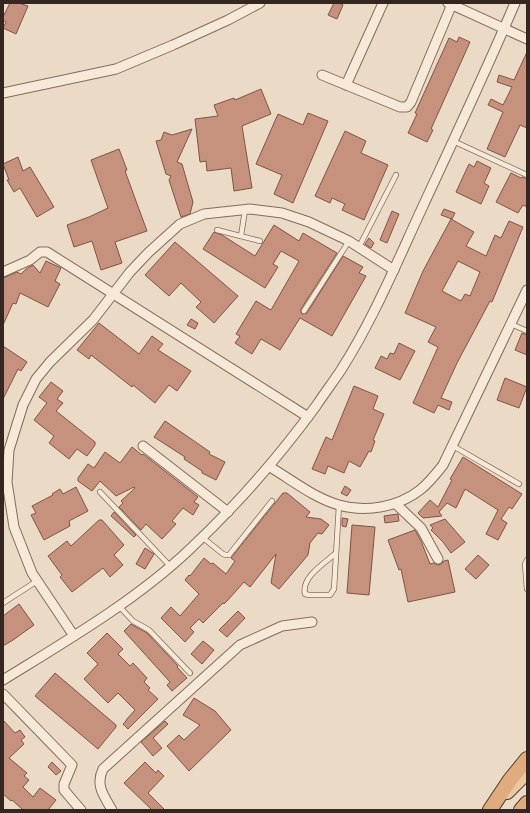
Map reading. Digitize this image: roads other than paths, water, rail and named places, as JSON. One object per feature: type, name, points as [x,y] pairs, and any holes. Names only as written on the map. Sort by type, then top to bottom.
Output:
[{"type":"highway","points":[[491,810],[510,780],[527,759]]},
{"type":"highway","points":[[521,810],[527,804]]},
{"type":"main road","points":[[491,810],[527,772]]},
{"type":"street","points":[[3,93],[116,69],[194,36],[260,3]]},
{"type":"street","points":[[346,85],[383,3]]},
{"type":"street","points":[[3,680],[74,636],[152,582],[228,512],[270,466],[308,417],[340,373],[374,313],[515,3]]},
{"type":"street","points":[[322,75],[400,107],[407,107],[411,102],[450,4],[527,39]]},
{"type":"street","points":[[74,636],[32,573],[14,526],[7,482],[6,450],[23,405],[36,379],[64,347],[93,320],[130,272],[149,252],[180,224],[204,214],[250,209],[282,213],[309,222],[349,241],[394,270]]},
{"type":"street","points":[[3,272],[30,260],[40,252],[47,252],[308,417]]},
{"type":"street","points":[[270,466],[312,494],[339,505],[354,508],[372,508],[396,504],[421,490],[443,465],[527,290]]},
{"type":"street","points":[[143,446],[228,512]]},
{"type":"street","points":[[396,504],[421,528],[438,559]]},
{"type":"street","points":[[112,810],[99,783],[99,776],[103,770],[240,645],[282,626],[312,622]]},
{"type":"street","points":[[3,694],[72,765],[64,784],[64,790],[81,810]]},
{"type":"lane","points":[[453,141],[527,175]]},
{"type":"lane","points":[[359,247],[396,175]]},
{"type":"lane","points":[[241,236],[245,210]]},
{"type":"lane","points":[[217,230],[260,241]]},
{"type":"lane","points":[[304,311],[349,241]]},
{"type":"lane","points":[[511,324],[527,331]]},
{"type":"lane","points":[[453,446],[519,484]]},
{"type":"lane","points":[[100,492],[170,566]]},
{"type":"lane","points":[[202,537],[223,554],[229,555],[272,501]]},
{"type":"lane","points":[[336,553],[309,577],[305,585],[305,594],[330,595],[334,589],[339,505]]},
{"type":"lane","points":[[527,560],[527,590]]},
{"type":"lane","points":[[3,603],[37,581]]},
{"type":"lane","points":[[118,605],[133,621],[149,630],[190,673]]}]
